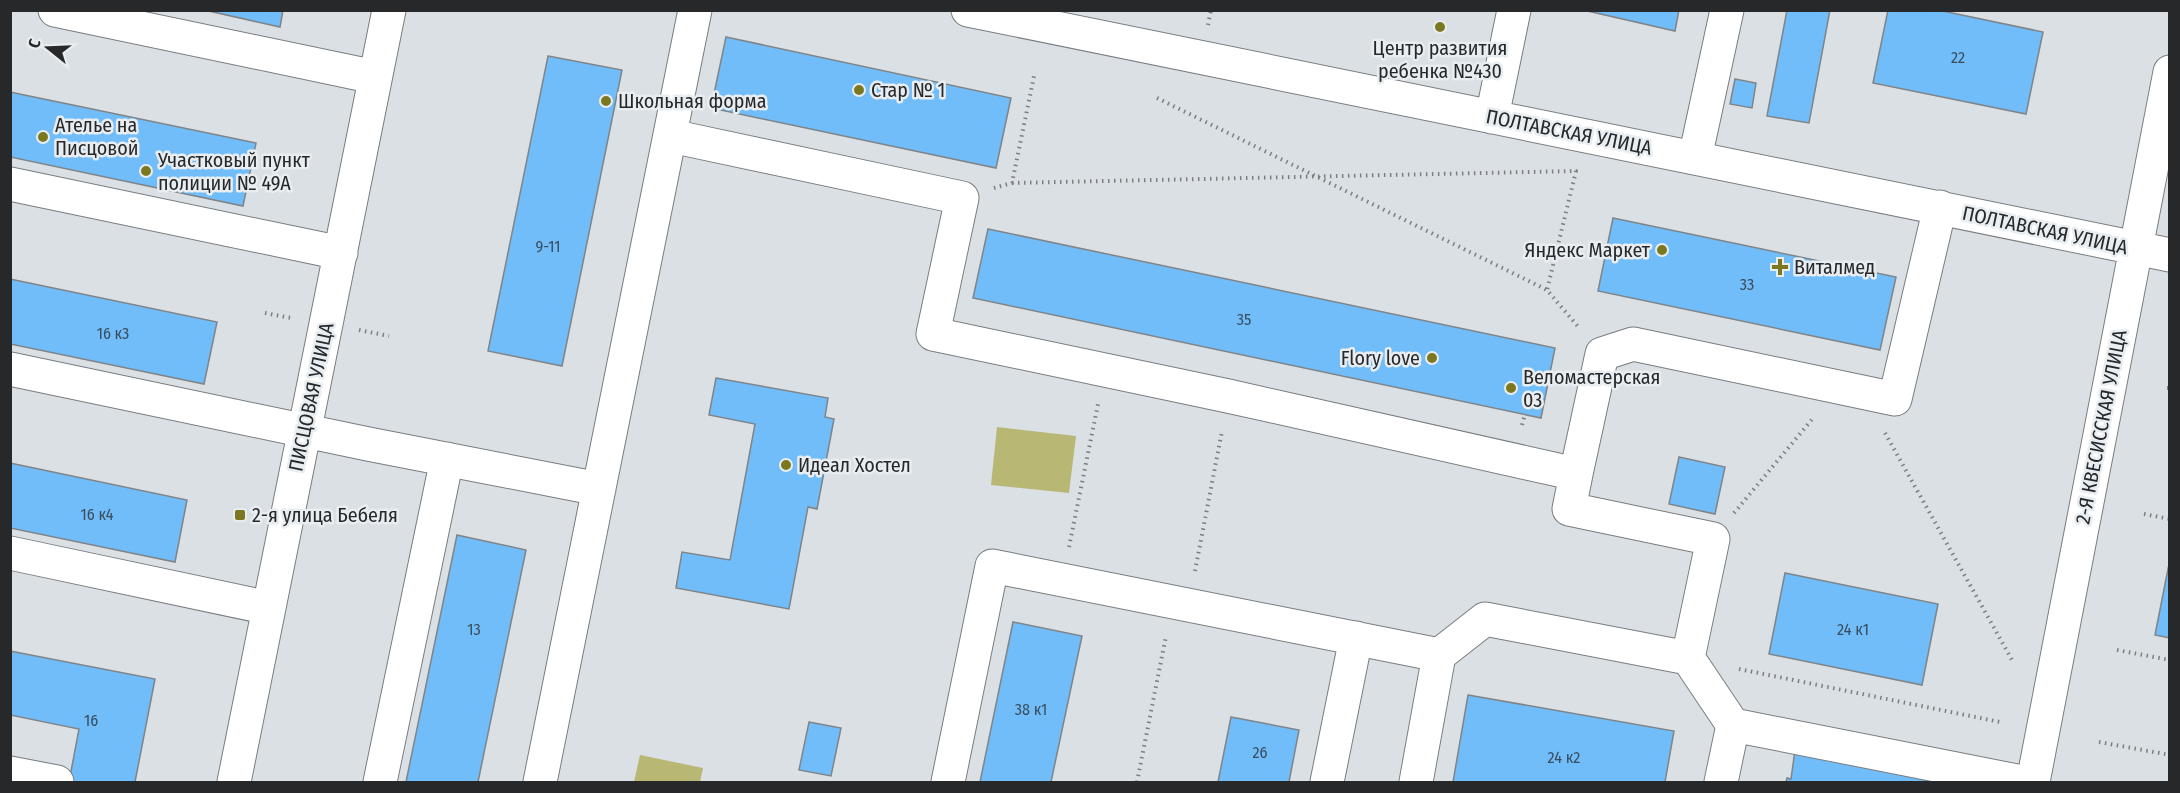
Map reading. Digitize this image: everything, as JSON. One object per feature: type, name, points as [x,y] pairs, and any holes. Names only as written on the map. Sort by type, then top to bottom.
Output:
[{"type":"street","points":[[55,10],[375,77]]},
{"type":"street","name":"ПИСЦОВАЯ УЛИЦА","points":[[234,783],[388,10]]},
{"type":"street","points":[[540,783],[695,10]]},
{"type":"street","name":"ПОЛТАВСКАЯ УЛИЦА","points":[[968,10],[2169,255]]},
{"type":"street","points":[[1492,117],[1514,10]]},
{"type":"street","points":[[1695,158],[1727,10]]},
{"type":"street","name":"2-Я КВЕСИССКАЯ УЛИЦА","points":[[2033,783],[2169,72]]},
{"type":"street","points":[[671,136],[962,198],[933,334],[1228,396],[1576,474]]},
{"type":"street","points":[[10,184],[341,253]]},
{"type":"street","points":[[1688,658],[1713,539],[1569,509],[1602,354],[1633,344],[1895,399],[1940,207]]},
{"type":"street","points":[[10,369],[599,489]]},
{"type":"street","points":[[380,783],[447,459]]},
{"type":"street","points":[[10,553],[269,608]]},
{"type":"street","points":[[948,783],[992,566],[1439,655]]},
{"type":"street","points":[[1416,783],[1439,655],[1485,619],[1688,658],[1733,725],[2022,783]]},
{"type":"street","points":[[1327,783],[1356,638]]},
{"type":"street","points":[[1721,783],[1733,725]]},
{"type":"path","points":[[1012,183],[1034,76]]},
{"type":"path","points":[[1157,98],[1547,290],[1602,354]]},
{"type":"path","points":[[962,198],[1012,183],[1576,171],[1547,290]]},
{"type":"path","points":[[265,313],[295,318]]},
{"type":"path","points":[[349,328],[389,336]]},
{"type":"path","points":[[1063,580],[1105,370]]},
{"type":"path","points":[[1713,539],[1850,390],[2012,660]]},
{"type":"path","points":[[1137,783],[1228,396]]},
{"type":"path","points":[[2144,514],[2169,519]]},
{"type":"path","points":[[2117,650],[2169,660]]},
{"type":"path","points":[[1688,658],[2000,722]]},
{"type":"path","points":[[2099,742],[2168,754]]},
{"type":"shaded area","points":[[997,427],[1076,436],[1069,493],[991,485]]},
{"type":"shaded area","points":[[640,755],[703,768],[700,782],[634,782]]},
{"type":"building","points":[[204,10],[283,10],[280,27]]},
{"type":"building","points":[[1583,10],[1679,10],[1675,31]]},
{"type":"building","points":[[1787,10],[1830,10],[1809,123],[1767,116]]},
{"type":"building","points":[[1888,10],[1938,10],[2043,32],[2026,114],[1873,83]]},
{"type":"building","points":[[726,37],[1011,98],[996,168],[711,108]]},
{"type":"building","points":[[548,56],[622,70],[562,366],[488,351]]},
{"type":"building","points":[[1735,79],[1756,83],[1752,108],[1730,104]]},
{"type":"building","points":[[10,92],[256,143],[243,206],[10,157]]},
{"type":"building","points":[[1613,218],[1896,277],[1880,350],[1598,291]]},
{"type":"building","points":[[988,229],[1555,348],[1541,418],[973,298]]},
{"type":"building","points":[[10,279],[217,322],[204,384],[10,344]]},
{"type":"building","name":"Идеал Хостел","points":[[716,378],[828,398],[825,417],[834,419],[817,509],[808,507],[789,609],[676,588],[682,552],[730,560],[755,424],[709,415]]},
{"type":"building","points":[[1679,457],[1725,467],[1715,514],[1669,504]]},
{"type":"building","points":[[10,463],[187,500],[175,562],[10,528]]},
{"type":"building","points":[[457,535],[526,550],[478,782],[406,782]]},
{"type":"building","points":[[2170,559],[2170,638],[2155,635]]},
{"type":"building","points":[[1785,573],[1938,604],[1922,685],[1769,654]]},
{"type":"building","points":[[1013,622],[1082,636],[1051,782],[980,782]]},
{"type":"building","points":[[10,651],[155,679],[135,782],[69,782],[79,729],[10,715]]},
{"type":"building","points":[[1468,695],[1674,731],[1665,782],[1453,782]]},
{"type":"building","points":[[1231,717],[1299,730],[1289,782],[1218,782]]},
{"type":"building","points":[[809,722],[841,728],[831,776],[799,770]]},
{"type":"building","points":[[1795,750],[1942,782],[1786,782],[1787,778],[1791,779]]},
{"type":"place","name":"Центр развития ребенка №430","points":[[1440,27]]},
{"type":"place","name":"Стар № 1","points":[[859,90]]},
{"type":"place","name":"Школьная форма","points":[[606,101]]},
{"type":"place","name":"Ателье на Писцовой","points":[[43,137]]},
{"type":"place","name":"Участковый пункт полиции № 49А","points":[[146,171]]},
{"type":"place","name":"Яндекс Маркет","points":[[1662,250]]},
{"type":"place","name":"Виталмед","points":[[1780,267]]},
{"type":"place","name":"Flory love","points":[[1432,358]]},
{"type":"place","name":"Веломастерская 03","points":[[1511,388]]},
{"type":"place","name":"Идеал Хостел","points":[[786,465]]},
{"type":"place","name":"2-я улица Бебеля","points":[[240,515]]}]
